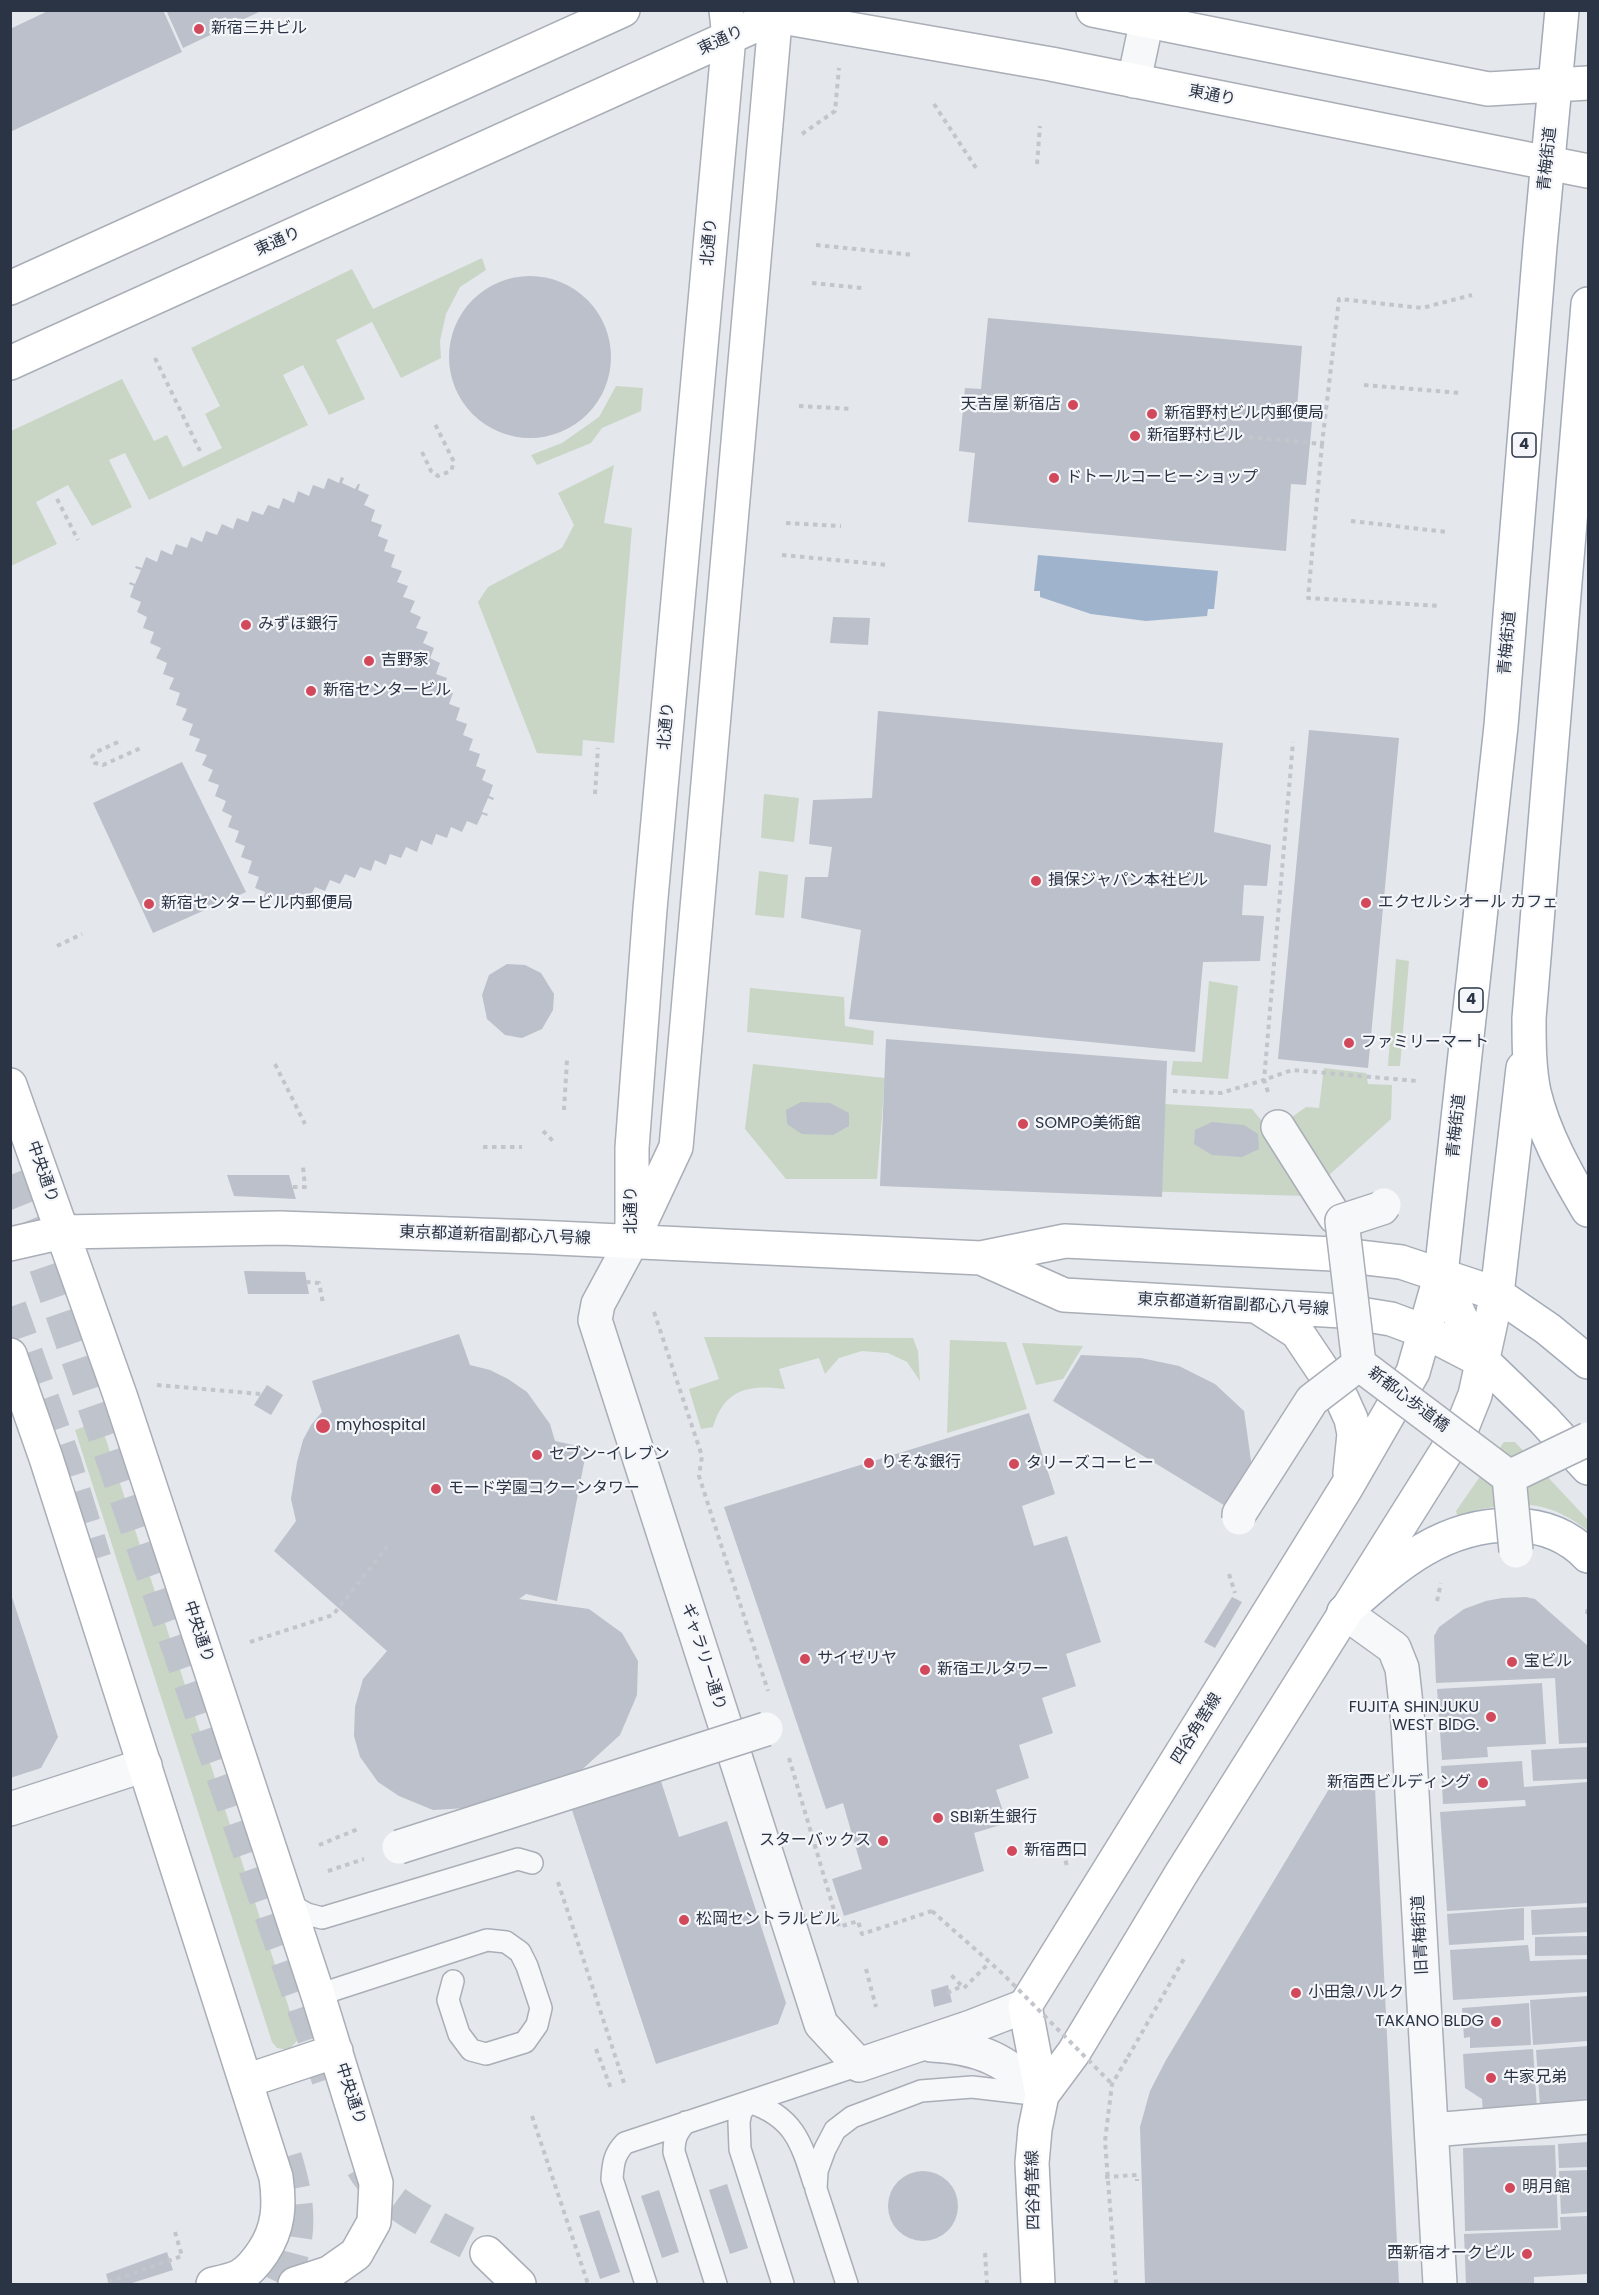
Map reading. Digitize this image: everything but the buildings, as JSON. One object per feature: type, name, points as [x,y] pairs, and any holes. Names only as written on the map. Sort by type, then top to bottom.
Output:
[{"type":"main road","points":[[10,288],[623,10]]},
{"type":"main road","points":[[1093,10],[1147,16],[1488,89],[1588,83]]},
{"type":"main road","name":"青梅街道","points":[[1426,1332],[1441,1274],[1501,726],[1562,10]]},
{"type":"main road","name":"東通り","points":[[10,363],[728,24],[776,13],[1588,171]]},
{"type":"main road","name":"北通り","points":[[632,1241],[676,1147],[776,13]]},
{"type":"main road","name":"北通り","points":[[632,1241],[632,1148],[650,909],[728,24]]},
{"type":"main road","points":[[1588,304],[1581,486],[1529,1018],[1529,1057],[1534,1092],[1558,1156],[1588,1210]]},
{"type":"main road","name":"四谷角筈線","points":[[1042,2095],[1074,2052],[1163,1903],[1463,1425],[1475,1395],[1484,1362],[1497,1294],[1529,1018]]},
{"type":"main road","name":"中央通り","points":[[10,1085],[120,1395],[318,1995],[376,2183],[374,2222],[356,2254],[329,2273],[296,2284]]},
{"type":"main road","name":"東京都道新宿副都心八号線","points":[[10,1244],[63,1232],[280,1228],[632,1241],[981,1258],[1065,1241],[1333,1254],[1401,1262],[1497,1294],[1548,1329],[1588,1362]]},
{"type":"main road","name":"東京都道新宿副都心八号線","points":[[981,1258],[1064,1295],[1342,1311],[1391,1319],[1426,1332],[1484,1362]]},
{"type":"main road","points":[[1441,1274],[1484,1362],[1543,1419],[1588,1468]]},
{"type":"main road","points":[[1256,1306],[1297,1332],[1342,1399],[1351,1419],[1354,1434],[1352,1464],[1346,1488]]},
{"type":"main road","name":"四谷角筈線","points":[[1038,2284],[1032,2163],[1035,2129],[1042,2095],[1025,2006],[1346,1488],[1413,1372],[1426,1332]]},
{"type":"main road","points":[[10,1355],[46,1458],[276,2176],[279,2197],[277,2223],[271,2240],[258,2260],[227,2280]]},
{"type":"main road","points":[[1344,1612],[1394,1568],[1440,1539],[1475,1527],[1493,1524],[1531,1525],[1554,1532],[1579,1546],[1588,1556]]},
{"type":"main road","points":[[246,2080],[336,2051]]},
{"type":"main road","points":[[487,2253],[519,2284]]},
{"type":"street","points":[[1134,81],[1147,16]]},
{"type":"street","points":[[1278,1127],[1335,1217],[1342,1221],[1382,1208],[1384,1205]]},
{"type":"street","name":"新都心歩道橋","points":[[1342,1221],[1359,1364],[1509,1477]]},
{"type":"street","name":"ギャラリー通り","points":[[632,1241],[598,1304],[594,1320],[821,2024],[859,2064]]},
{"type":"street","points":[[1239,1518],[1239,1514],[1312,1400],[1359,1364]]},
{"type":"street","points":[[1516,1551],[1509,1477],[1588,1439]]},
{"type":"street","name":"旧青梅街道","points":[[1344,1612],[1394,1648],[1402,1668],[1408,1724],[1440,2284]]},
{"type":"street","points":[[399,1847],[766,1729]]},
{"type":"street","points":[[10,1809],[144,1765]]},
{"type":"street","points":[[859,2064],[1025,2006]]},
{"type":"street","points":[[917,2045],[954,2046],[976,2050],[1000,2061],[1020,2074],[1042,2095]]},
{"type":"street","points":[[1432,2130],[1588,2117]]},
{"type":"lane","points":[[287,1903],[307,1914],[322,1918],[518,1860],[532,1863]]},
{"type":"lane","points":[[318,1995],[487,1940],[506,1942],[520,1952],[528,1966],[541,2008],[537,2025],[525,2042],[486,2054],[471,2050],[459,2034],[448,2000],[453,1981]]},
{"type":"lane","points":[[646,2284],[612,2179],[613,2162],[625,2143],[859,2064]]},
{"type":"lane","points":[[816,2189],[817,2171],[825,2149],[836,2130],[852,2117],[921,2091],[944,2088],[972,2087],[1042,2095]]},
{"type":"lane","points":[[749,2102],[767,2107],[785,2120],[801,2145],[847,2284]]},
{"type":"lane","points":[[749,2102],[741,2112],[739,2122],[740,2149],[783,2284]]},
{"type":"lane","points":[[686,2122],[678,2131],[674,2141],[674,2152],[716,2284]]},
{"type":"path","points":[[798,137],[835,111],[839,68]]},
{"type":"path","points":[[934,104],[976,168]]},
{"type":"path","points":[[1037,164],[1040,126]]},
{"type":"path","points":[[816,245],[914,255]]},
{"type":"path","points":[[812,284],[862,288]]},
{"type":"path","points":[[1441,606],[1308,598],[1322,444],[1339,299],[1422,308],[1472,295]]},
{"type":"path","points":[[155,358],[200,451]]},
{"type":"path","points":[[1364,384],[1460,393]]},
{"type":"path","points":[[799,406],[852,409]]},
{"type":"path","points":[[423,452],[431,471],[438,476],[451,471],[454,462],[435,424]]},
{"type":"path","points":[[1249,437],[1322,444]]},
{"type":"path","points":[[57,499],[78,540]]},
{"type":"path","points":[[1351,521],[1447,532]]},
{"type":"path","points":[[786,523],[841,526]]},
{"type":"path","points":[[783,555],[888,565]]},
{"type":"path","points":[[118,742],[96,752],[92,757],[95,763],[103,765],[141,748]]},
{"type":"path","points":[[1278,1127],[1264,1080],[1293,742]]},
{"type":"path","points":[[595,794],[598,748]]},
{"type":"path","points":[[57,946],[82,934]]},
{"type":"path","points":[[564,1110],[567,1060]]},
{"type":"path","points":[[275,1064],[305,1124]]},
{"type":"path","points":[[1173,1091],[1221,1093],[1292,1070],[1417,1082]]},
{"type":"path","points":[[543,1131],[555,1143]]},
{"type":"path","points":[[483,1147],[522,1147]]},
{"type":"path","points":[[293,1187],[306,1187],[303,1167]]},
{"type":"path","points":[[306,1282],[319,1283],[322,1303]]},
{"type":"path","points":[[654,1312],[702,1456]]},
{"type":"path","points":[[154,1386],[162,1384],[261,1394]]},
{"type":"path","points":[[250,1642],[333,1615],[387,1547]]},
{"type":"path","points":[[1229,1575],[1237,1600]]},
{"type":"path","points":[[1437,1601],[1443,1577]]},
{"type":"path","points":[[1587,1614],[1588,1605]]},
{"type":"path","points":[[319,1845],[358,1829]]},
{"type":"path","points":[[932,1911],[989,1963],[1112,2084]]},
{"type":"path","points":[[1116,2284],[1105,2141],[1112,2084],[1185,1957]]},
{"type":"path","points":[[950,1974],[962,1986],[940,1995],[963,1989],[989,1963]]},
{"type":"path","points":[[866,1969],[876,2007]]},
{"type":"path","points":[[596,2049],[612,2091]]},
{"type":"path","points":[[532,2115],[588,2284]]},
{"type":"path","points":[[1105,2177],[1137,2175],[1137,2181]]},
{"type":"path","points":[[108,2282],[182,2256],[176,2232]]},
{"type":"path","points":[[985,2253],[987,2284]]},
{"type":"green space","points":[[482,258],[486,270],[460,287],[446,314],[440,341],[441,358],[401,378],[372,322],[336,340],[365,399],[329,415],[303,365],[283,375],[308,425],[149,500],[125,453],[109,460],[132,507],[92,526],[68,485],[36,502],[57,544],[11,566],[11,431],[122,379],[154,441],[167,435],[183,467],[222,448],[205,414],[220,406],[191,348],[352,269],[373,309]]},
{"type":"green space","points":[[616,386],[643,388],[641,411],[602,428],[591,443],[537,465],[531,455],[562,443],[599,417]]},
{"type":"green space","points":[[614,465],[604,523],[632,528],[614,743],[583,740],[582,756],[537,753],[478,602],[488,587],[562,548],[574,525],[558,493]]},
{"type":"green space","points":[[764,794],[799,798],[794,842],[761,838]]},
{"type":"green space","points":[[759,871],[788,875],[784,918],[755,915]]},
{"type":"green space","points":[[1396,959],[1409,961],[1400,1066],[1388,1066]]},
{"type":"green space","points":[[1209,981],[1238,986],[1228,1079],[1171,1075],[1173,1061],[1202,1062]]},
{"type":"green space","points":[[750,988],[844,997],[845,1026],[874,1031],[873,1045],[747,1032]]},
{"type":"green space","points":[[753,1064],[885,1078],[877,1179],[786,1179],[745,1129]]},
{"type":"green space","points":[[1324,1068],[1366,1073],[1368,1084],[1392,1085],[1391,1119],[1306,1196],[1102,1190],[1111,1101],[1252,1109],[1271,1132],[1306,1107],[1319,1108]]},
{"type":"green space","points":[[704,1337],[913,1338],[918,1351],[920,1381],[907,1362],[888,1353],[862,1351],[839,1358],[825,1374],[819,1358],[779,1369],[785,1389],[760,1387],[731,1397],[718,1414],[713,1427],[701,1429],[689,1389],[719,1379]]},
{"type":"green space","points":[[950,1340],[1006,1342],[1027,1409],[947,1433]]},
{"type":"green space","points":[[1022,1343],[1083,1346],[1063,1379],[1036,1385]]},
{"type":"green space","points":[[100,1421],[297,2033],[297,2041],[288,2050],[277,2048],[272,2042],[75,1430]]},
{"type":"green space","points":[[1504,1442],[1515,1442],[1588,1520],[1588,1531],[1556,1511],[1526,1505],[1494,1507],[1457,1515],[1456,1511]]},
{"type":"water","points":[[1038,555],[1218,571],[1214,609],[1208,609],[1207,616],[1146,621],[1091,614],[1040,597],[1040,591],[1034,591]]},
{"type":"tunnel","points":[[10,1175],[39,1248],[328,2079]]},
{"type":"tunnel","points":[[10,1307],[65,1462],[95,1559]]},
{"type":"tunnel","points":[[281,2143],[292,2180],[297,2214],[294,2247],[281,2284]]},
{"type":"tunnel","points":[[362,2167],[386,2195],[418,2217],[487,2253]]},
{"type":"place","name":"新宿三井ビル","points":[[199,29]]},
{"type":"place","name":"天吉屋 新宿店","points":[[1073,405]]},
{"type":"place","name":"新宿野村ビル内郵便局","points":[[1152,414]]},
{"type":"place","name":"新宿野村ビル","points":[[1135,436]]},
{"type":"place","name":"ドトールコーヒーショップ","points":[[1054,478]]},
{"type":"place","name":"みずほ銀行","points":[[246,625]]},
{"type":"place","name":"吉野家","points":[[369,661]]},
{"type":"place","name":"新宿センタービル","points":[[311,691]]},
{"type":"place","name":"損保ジャパン本社ビル","points":[[1036,881]]},
{"type":"place","name":"エクセルシオール カフェ","points":[[1366,903]]},
{"type":"place","name":"新宿センタービル内郵便局","points":[[149,904]]},
{"type":"place","name":"ファミリーマート","points":[[1349,1043]]},
{"type":"place","name":"SOMPO美術館","points":[[1023,1124]]},
{"type":"place","name":"myhospital","points":[[323,1426]]},
{"type":"place","name":"セブン-イレブン","points":[[537,1455]]},
{"type":"place","name":"りそな銀行","points":[[869,1463]]},
{"type":"place","name":"タリーズコーヒー","points":[[1014,1464]]},
{"type":"place","name":"モード学園コクーンタワー","points":[[436,1489]]},
{"type":"place","name":"サイゼリヤ","points":[[805,1659]]},
{"type":"place","name":"宝ビル","points":[[1512,1662]]},
{"type":"place","name":"新宿エルタワー","points":[[925,1670]]},
{"type":"place","name":"FUJITA SHINJUKU WEST BlDG.","points":[[1491,1717]]},
{"type":"place","name":"新宿西ビルディング","points":[[1483,1783]]},
{"type":"place","name":"SBI新生銀行","points":[[938,1818]]},
{"type":"place","name":"スターバックス","points":[[883,1841]]},
{"type":"place","name":"新宿西口","points":[[1012,1851]]},
{"type":"place","name":"松岡セントラルビル","points":[[684,1920]]},
{"type":"place","name":"小田急ハルク","points":[[1296,1993]]},
{"type":"place","name":"TAKANO BLDG","points":[[1496,2022]]},
{"type":"place","name":"牛家兄弟","points":[[1491,2078]]},
{"type":"place","name":"明月館","points":[[1510,2188]]},
{"type":"place","name":"西新宿オークビル","points":[[1527,2254]]}]
